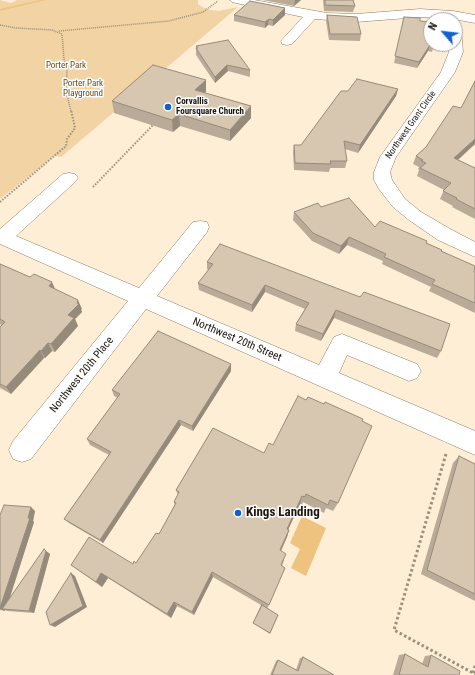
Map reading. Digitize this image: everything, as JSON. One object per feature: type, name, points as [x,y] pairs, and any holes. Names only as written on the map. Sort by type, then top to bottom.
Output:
[{"type":"street","points":[[236,0],[312,16],[356,18],[406,13],[435,8],[441,12]]},
{"type":"street","points":[[287,41],[312,16]]},
{"type":"street","points":[[463,20],[475,19]]},
{"type":"street","name":"Northwest Grant Circle","points":[[456,52],[448,72],[388,157],[382,172],[383,180],[399,203],[415,216],[445,235],[475,250]]},
{"type":"street","points":[[1,236],[69,178]]},
{"type":"street","name":"Northwest 20th Place","points":[[22,450],[200,227]]},
{"type":"street","name":"Northwest 20th Street","points":[[1,236],[475,443]]},
{"type":"street","points":[[325,377],[342,343],[409,371]]},
{"type":"path","points":[[0,25],[16,28],[45,29],[59,32],[169,21],[203,12],[223,0]]},
{"type":"path","points":[[0,202],[66,146],[67,139],[74,128],[66,91],[67,68],[64,51],[64,36],[59,32]]},
{"type":"path","points":[[93,187],[153,125]]},
{"type":"path","points":[[447,451],[394,630],[474,674],[475,666]]},
{"type":"green space","name":"Porter Park","points":[[0,0],[11,3],[17,0],[198,0],[198,4],[211,10],[219,11],[238,7],[61,157],[55,155],[0,199]]},
{"type":"shaded area","points":[[302,516],[326,528],[306,576],[291,568],[300,549],[290,543]]},
{"type":"building","points":[[325,0],[353,0],[355,6],[325,5]]},
{"type":"building","points":[[250,1],[285,8],[273,20],[269,19],[265,22],[234,15]]},
{"type":"building","points":[[327,15],[357,17],[361,34],[330,34]]},
{"type":"building","points":[[404,17],[420,18],[420,21],[423,21],[423,52],[425,52],[419,62],[395,56]]},
{"type":"building","points":[[228,40],[250,70],[227,65],[215,77],[196,46]]},
{"type":"building","name":"Corvallis Foursquare Church","points":[[153,65],[206,80],[195,90],[251,106],[230,130],[179,114],[172,120],[112,101]]},
{"type":"building","points":[[357,79],[398,89],[360,145],[344,141],[347,161],[330,161],[331,164],[295,163],[294,145],[301,145],[341,91],[348,91]]},
{"type":"building","points":[[475,81],[475,139],[454,158],[475,168],[475,209],[443,191],[451,183],[420,168],[426,163],[421,161],[423,160],[416,156],[426,147],[453,106],[461,108]]},
{"type":"building","points":[[349,198],[375,227],[380,221],[427,241],[426,243],[442,250],[441,251],[475,266],[475,303],[432,284],[435,280],[384,257],[386,254],[349,237],[341,246],[313,233],[294,212],[318,203],[321,207]]},
{"type":"building","points":[[220,244],[360,297],[364,292],[450,324],[441,351],[336,310],[323,334],[296,324],[309,303],[265,285],[252,305],[198,283],[213,264],[207,262]]},
{"type":"building","points":[[0,264],[30,277],[34,274],[52,282],[49,286],[78,300],[77,303],[79,304],[68,315],[74,318],[51,344],[48,343],[41,351],[40,350],[6,387],[0,384],[0,327],[5,322],[0,319]]},
{"type":"building","points":[[158,331],[231,364],[192,426],[179,420],[100,540],[64,519],[111,452],[87,439],[120,394],[112,390]]},
{"type":"building","name":"Kings Landing","points":[[298,396],[306,400],[308,397],[324,404],[325,402],[363,419],[362,421],[372,426],[338,503],[330,500],[328,505],[306,494],[305,497],[302,496],[287,529],[289,530],[280,550],[286,554],[281,565],[285,568],[269,605],[212,572],[192,612],[174,602],[167,614],[101,573],[96,582],[71,565],[89,537],[133,564],[134,561],[136,563],[156,533],[159,534],[176,503],[174,502],[179,492],[176,490],[213,428],[264,453],[269,443],[273,445]]},
{"type":"building","points":[[459,456],[475,464],[475,594],[427,570]]},
{"type":"building","points":[[4,505],[31,507],[28,518],[30,518],[0,608],[0,515]]},
{"type":"building","points":[[44,549],[46,551],[29,611],[2,609]]},
{"type":"building","points":[[71,573],[83,606],[50,625],[46,612]]},
{"type":"building","points":[[262,605],[278,615],[270,633],[253,623]]},
{"type":"building","points":[[405,654],[428,667],[431,655],[460,671],[459,675],[399,675]]},
{"type":"building","points":[[303,657],[334,675],[272,675],[278,660],[298,671]]},
{"type":"waterway","points":[[0,10],[44,0]]},
{"type":"place","name":"Corvallis Foursquare Church","points":[[168,107]]},
{"type":"place","name":"Kings Landing","points":[[238,513]]},
{"type":"park label","name":"Porter Park Playground","points":[[83,90]]}]
